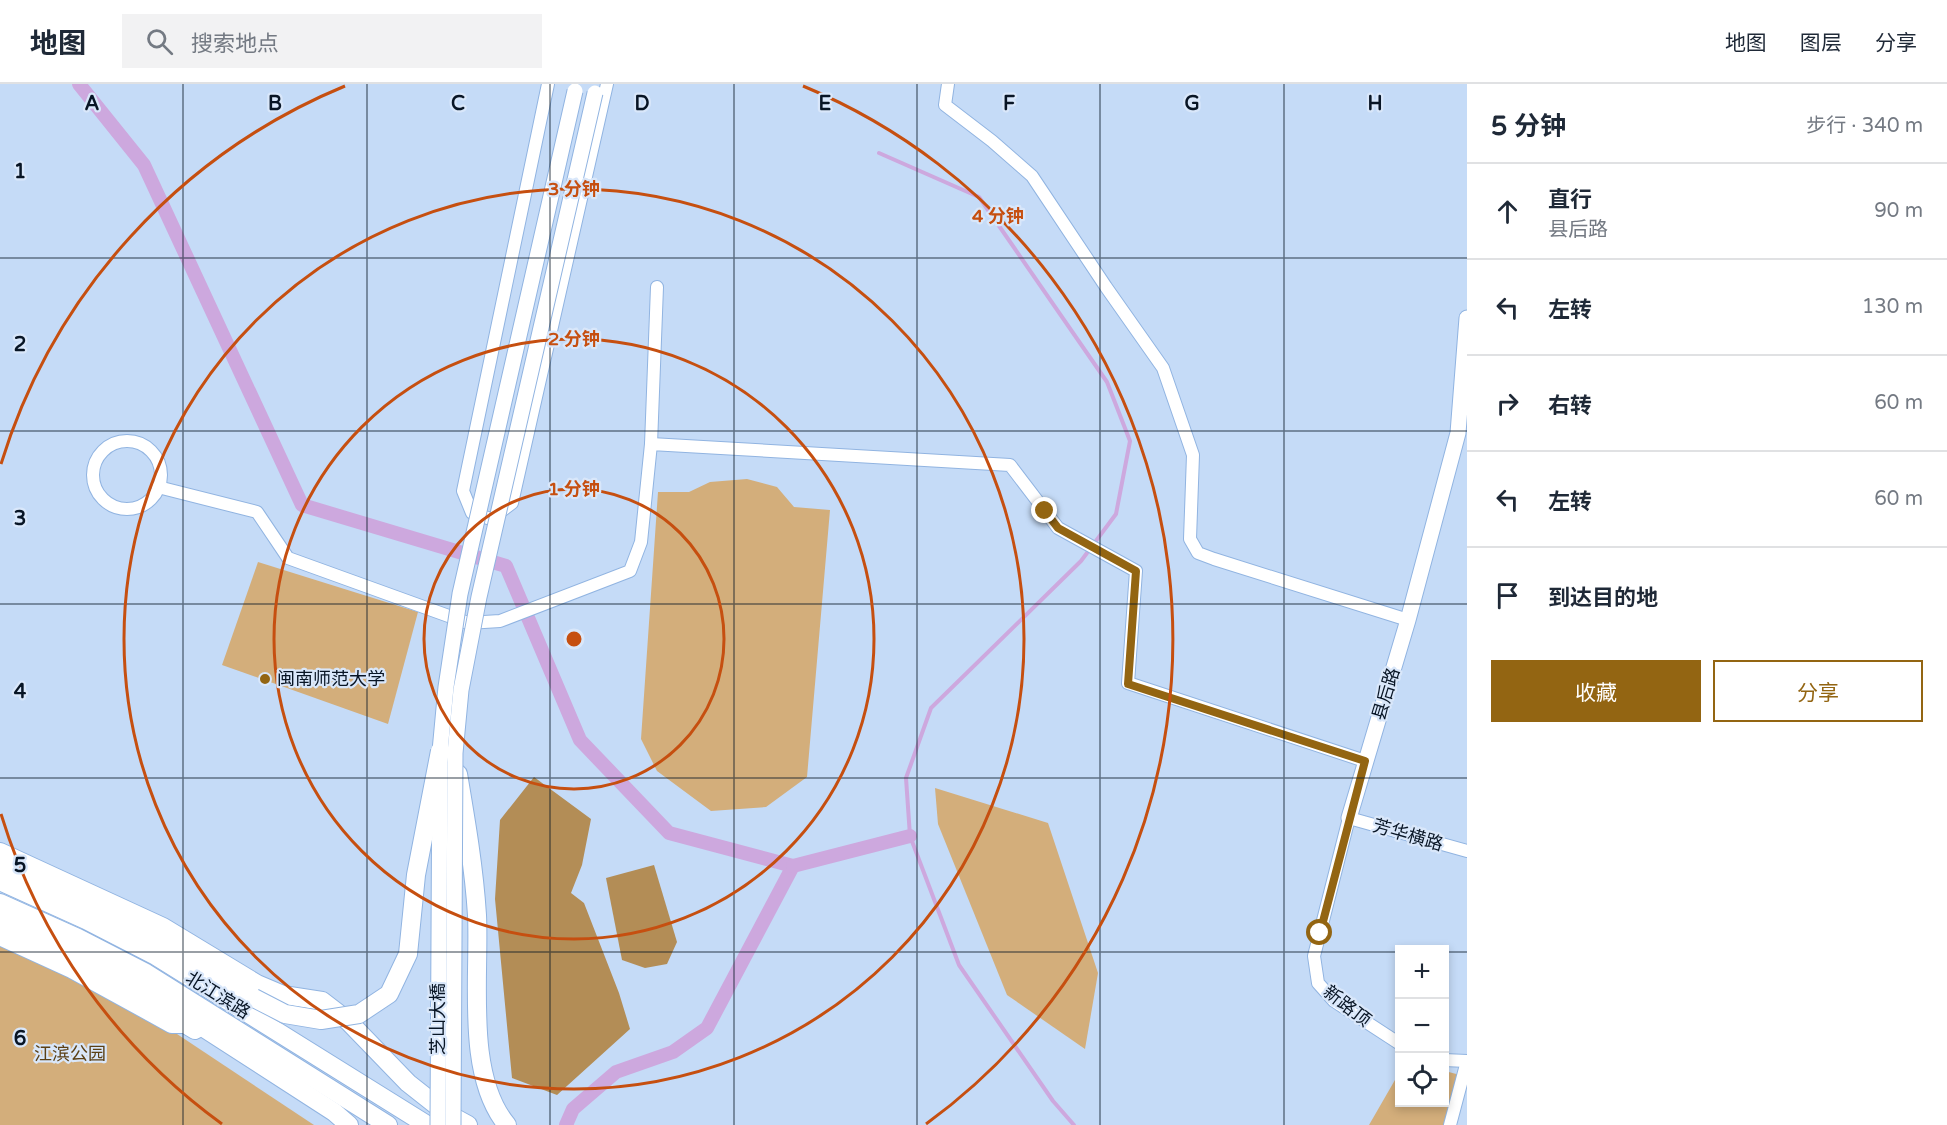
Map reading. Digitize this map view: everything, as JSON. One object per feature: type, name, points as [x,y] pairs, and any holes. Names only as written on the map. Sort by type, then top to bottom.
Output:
[{"type":"main road","points":[[0,867],[115,918],[285,1014],[321,1020],[359,1014],[389,994],[408,954],[416,875],[448,752]]},
{"type":"main road","points":[[448,752],[473,859],[477,917],[477,1036],[481,1066],[498,1114],[507,1125]]},
{"type":"main road","points":[[0,852],[163,927],[256,984],[283,995],[322,1001],[348,1021],[416,1091],[446,1113],[468,1125]]},
{"type":"main road","name":"北江滨路","points":[[0,880],[156,956],[427,1125]]},
{"type":"main road","name":"北江滨路","points":[[0,903],[78,938],[146,973],[388,1125]]},
{"type":"main road","points":[[0,918],[61,945],[144,990],[334,1112],[349,1125]]},
{"type":"main road","points":[[0,936],[72,969],[172,1023],[185,1024],[205,1035],[226,1056],[333,1125]]},
{"type":"street","points":[[548,84],[463,491],[472,513],[491,519],[512,503],[599,87]]},
{"type":"street","points":[[948,84],[945,105],[992,141],[1032,176],[1106,287],[1164,368],[1193,455],[1190,539],[1198,553],[1408,620]]},
{"type":"street","points":[[453,1125],[446,914],[448,752],[446,687],[460,594],[575,87]]},
{"type":"street","points":[[448,752],[479,597],[599,87]]},
{"type":"street","points":[[158,487],[257,512],[288,558],[468,623],[500,621],[630,571],[641,542],[651,444],[657,287]]},
{"type":"street","name":"县后路","points":[[1314,956],[1365,761],[1462,433],[1467,318]]},
{"type":"street","points":[[117,442],[138,443],[148,448],[155,456],[161,477],[158,487],[146,503],[126,509],[115,507],[106,502],[94,484],[95,463],[100,454],[117,442]]},
{"type":"street","points":[[651,444],[1010,465],[1058,528],[1136,571],[1128,684],[1365,761]]},
{"type":"street","name":"芳华横路","points":[[1349,818],[1467,851]]},
{"type":"street","name":"芝山大橋","points":[[438,1125],[446,914]]},
{"type":"street","name":"新路顶","points":[[1314,956],[1318,983],[1334,1001],[1395,1041]]},
{"type":"street","points":[[1449,1060],[1467,1061],[1450,1125]]},
{"type":"green space","points":[[747,479],[777,487],[794,507],[830,510],[807,777],[766,807],[711,811],[657,771],[641,739],[658,492],[689,492],[710,482]]},
{"type":"green space","points":[[258,562],[418,612],[388,724],[222,665]]},
{"type":"green space","points":[[935,788],[1048,823],[1098,973],[1085,1049],[1007,995],[938,824]]},
{"type":"green space","name":"江滨公园","points":[[0,942],[75,977],[171,1030],[314,1125],[0,1125]]},
{"type":"green space","points":[[1449,1072],[1460,1075],[1444,1125],[1369,1125],[1395,1080],[1395,1107],[1449,1107]]},
{"type":"shaded area","points":[[534,777],[591,819],[582,865],[571,893],[584,903],[619,993],[630,1029],[557,1095],[512,1078],[495,899],[500,820]]},
{"type":"shaded area","points":[[654,865],[677,942],[667,964],[645,968],[622,960],[606,878]]},
{"type":"waterway","points":[[79,84],[144,165],[302,505],[506,566],[580,740],[669,833],[793,866],[707,1028],[673,1052],[616,1072],[573,1109],[566,1125]]},
{"type":"waterway","points":[[879,153],[979,197],[1107,382],[1130,441],[1116,514],[1081,561],[931,708],[906,778],[910,836],[959,965],[1053,1101],[1074,1125]]},
{"type":"waterway","points":[[793,866],[910,836]]},
{"type":"place","name":"闽南师范大学","points":[[265,679]]},
{"type":"route","points":[[1045,511],[1058,528],[1136,571],[1128,684],[1365,761],[1320,933]]}]
